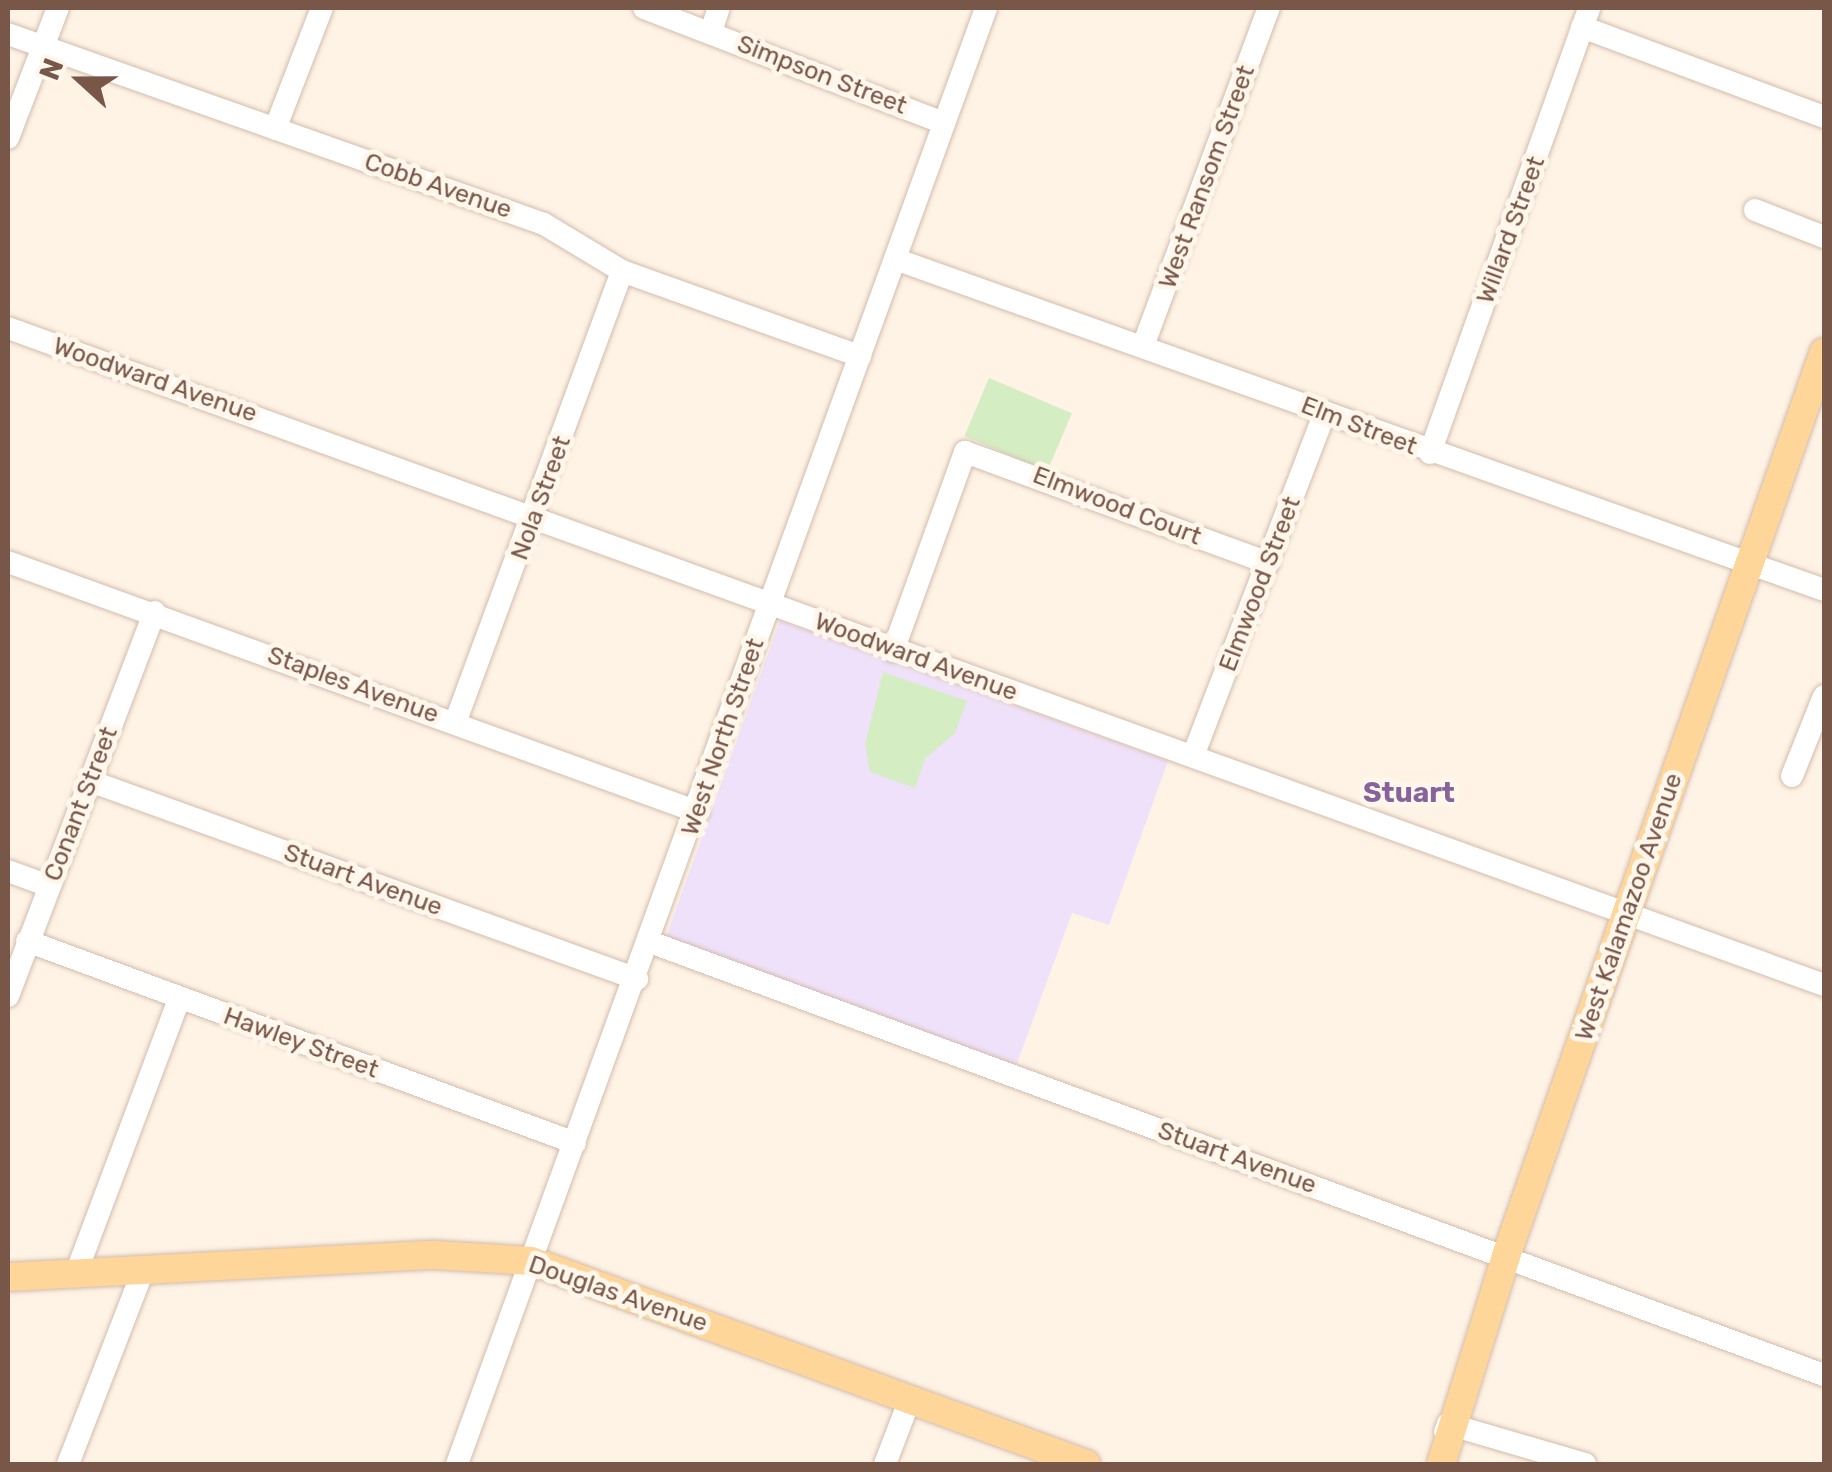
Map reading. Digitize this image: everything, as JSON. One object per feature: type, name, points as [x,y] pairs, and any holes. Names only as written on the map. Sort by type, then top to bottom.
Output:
[{"type":"main road","name":"West Kalamazoo Avenue","points":[[1441,1464],[1448,1424],[1824,352]]},
{"type":"main road","name":"Douglas Avenue","points":[[8,1277],[434,1255],[531,1260],[910,1399],[1039,1457],[1086,1464]]},
{"type":"street","points":[[8,138],[58,8]]},
{"type":"street","points":[[275,128],[322,8]]},
{"type":"street","name":"Simpson Street","points":[[644,8],[944,123]]},
{"type":"street","points":[[711,32],[719,8]]},
{"type":"street","name":"West North Street","points":[[457,1464],[698,812],[769,603],[986,8]]},
{"type":"street","name":"West Ransom Street","points":[[1143,346],[1269,8]]},
{"type":"street","points":[[1586,18],[1824,117]]},
{"type":"street","name":"Willard Street","points":[[1430,453],[1586,18]]},
{"type":"street","name":"Cobb Avenue","points":[[8,34],[544,224],[622,272],[860,356]]},
{"type":"street","points":[[1755,210],[1824,237]]},
{"type":"street","name":"Elm Street","points":[[894,259],[1430,453],[1752,561],[1824,590]]},
{"type":"street","name":"Nola Street","points":[[455,723],[537,514],[622,272]]},
{"type":"street","name":"Woodward Avenue","points":[[8,328],[537,514],[894,651],[1824,985]]},
{"type":"street","name":"Elmwood Street","points":[[1193,756],[1325,412]]},
{"type":"street","name":"Elmwood Court","points":[[894,651],[964,452],[1268,563]]},
{"type":"street","name":"Staples Avenue","points":[[8,562],[156,612],[698,812]]},
{"type":"street","name":"Conant Street","points":[[8,996],[156,612]]},
{"type":"street","points":[[1792,776],[1824,696]]},
{"type":"street","name":"Stuart Avenue","points":[[90,781],[637,979]]},
{"type":"street","points":[[8,871],[49,886]]},
{"type":"street","name":"Hawley Street","points":[[27,942],[575,1143]]},
{"type":"street","name":"Stuart Avenue","points":[[650,942],[1824,1375]]},
{"type":"street","points":[[75,1276],[180,999]]},
{"type":"street","points":[[68,1464],[142,1273]]},
{"type":"street","points":[[885,1464],[910,1399]]},
{"type":"street","points":[[1431,1464],[1448,1424],[1586,1464]]},
{"type":"shaded area","points":[[780,621],[1168,761],[1109,925],[1072,913],[1015,1069],[666,937]]},
{"type":"green space","points":[[989,378],[1072,413],[1047,471],[964,436]]},
{"type":"green space","points":[[883,672],[967,701],[955,733],[925,759],[915,788],[870,772],[865,744]]},
{"type":"district","name":"Stuart","points":[[1409,793]]}]
